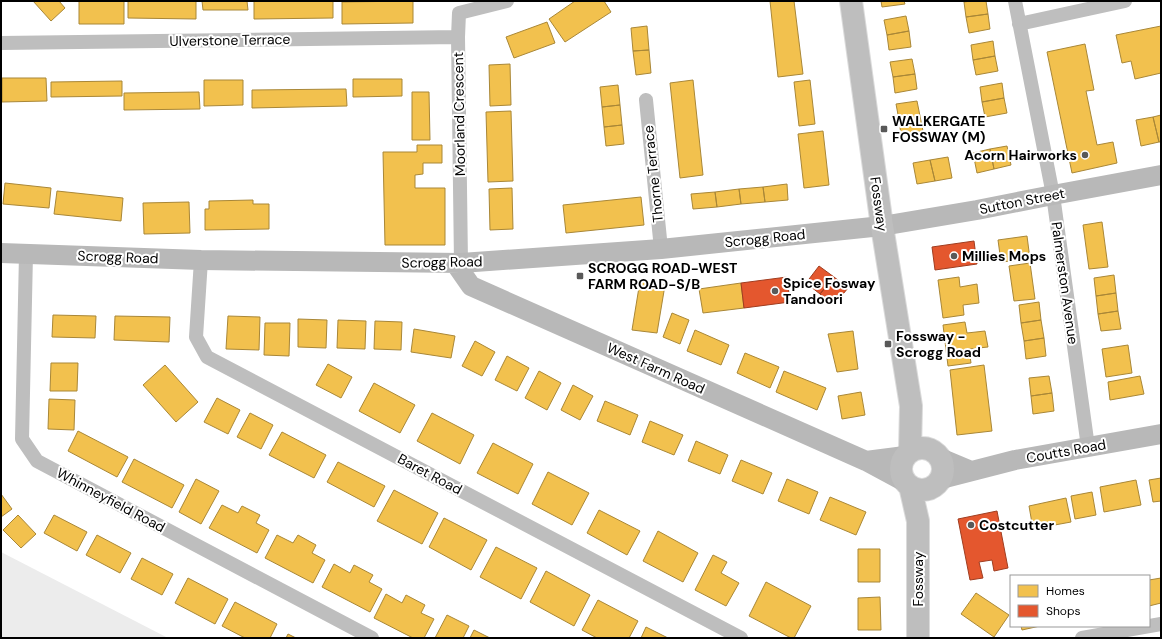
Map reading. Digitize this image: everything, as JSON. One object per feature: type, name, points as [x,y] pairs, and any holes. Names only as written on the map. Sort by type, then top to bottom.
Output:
[{"type":"main road","name":"Fossway","points":[[851,1],[882,226],[911,406],[937,468],[918,521]]},
{"type":"main road","name":"Fossway","points":[[911,406],[907,454],[902,462],[901,469],[902,476],[907,484],[918,521],[918,638]]},
{"type":"main road","points":[[907,454],[922,448],[937,468],[930,488],[923,490],[916,489],[907,484]]},
{"type":"street","name":"Moorland Crescent","points":[[458,263],[459,13],[507,1]]},
{"type":"street","name":"Palmerston Avenue","points":[[1015,1],[1053,195],[1088,447]]},
{"type":"street","points":[[1019,24],[1125,1]]},
{"type":"street","name":"Ulverstone Terrace","points":[[1,43],[458,37]]},
{"type":"street","name":"Thorne Terrace","points":[[646,100],[661,249]]},
{"type":"street","name":"Sutton Street","points":[[882,226],[977,210],[1161,175]]},
{"type":"street","name":"Scrogg Road","points":[[1,253],[201,260],[458,263],[661,249],[882,226]]},
{"type":"street","name":"Whinneyfield Road","points":[[26,254],[22,439],[37,461],[372,638]]},
{"type":"street","name":"Baret Road","points":[[201,260],[196,337],[207,357],[741,638]]},
{"type":"street","name":"West Farm Road","points":[[458,263],[471,286],[866,461],[907,484]]},
{"type":"street","name":"Coutts Road","points":[[937,468],[971,471],[1015,460],[1161,434]]},
{"type":"street","points":[[866,461],[907,454]]},
{"type":"street","points":[[1082,638],[1135,633],[1161,624]]},
{"type":"shaded area","points":[[1,552],[168,638],[1,638]]},
{"type":"building: Homes","points":[[33,1],[59,1],[65,8],[51,21]]},
{"type":"building: Homes","points":[[79,1],[124,1],[124,24],[79,24]]},
{"type":"building: Homes","points":[[128,1],[196,1],[196,19],[128,18]]},
{"type":"building: Homes","points":[[202,1],[247,1],[248,10],[203,10]]},
{"type":"building: Homes","points":[[254,1],[333,1],[333,18],[254,19]]},
{"type":"building: Homes","points":[[413,1],[413,23],[342,24],[342,2]]},
{"type":"building: Homes","points":[[575,1],[604,1],[611,12],[565,42],[549,19]]},
{"type":"building: Homes","points":[[770,1],[794,1],[803,74],[778,77]]},
{"type":"building: Homes","points":[[881,1],[904,1],[905,4],[882,7]]},
{"type":"building: Homes","points":[[986,1],[988,14],[966,17],[964,2]]},
{"type":"building: Homes","points":[[988,14],[990,29],[969,33],[966,17]]},
{"type":"building: Homes","points":[[906,16],[909,31],[887,35],[884,20]]},
{"type":"building: Homes","points":[[547,22],[555,43],[514,58],[506,37]]},
{"type":"building: Homes","points":[[647,26],[649,50],[633,51],[631,28]]},
{"type":"building: Homes","points":[[1161,26],[1161,73],[1135,79],[1131,61],[1122,63],[1116,35]]},
{"type":"building: Homes","points":[[909,31],[911,47],[889,50],[887,35]]},
{"type":"building: Homes","points":[[993,41],[995,56],[973,60],[971,45]]},
{"type":"building: Homes","points":[[1085,44],[1094,90],[1086,91],[1097,145],[1113,142],[1117,163],[1072,173],[1047,52]]},
{"type":"building: Homes","points":[[649,50],[651,73],[636,75],[633,51]]},
{"type":"building: Homes","points":[[995,56],[998,71],[976,75],[973,60]]},
{"type":"building: Homes","points":[[912,59],[915,74],[893,77],[890,62]]},
{"type":"building: Homes","points":[[510,64],[511,105],[490,106],[489,65]]},
{"type":"building: Homes","points":[[915,74],[917,89],[895,93],[893,77]]},
{"type":"building: Homes","points":[[2,78],[46,78],[47,101],[2,102]]},
{"type":"building: Homes","points":[[353,79],[402,79],[402,96],[353,97]]},
{"type":"building: Homes","points":[[204,80],[243,80],[243,105],[204,106]]},
{"type":"building: Homes","points":[[693,80],[703,175],[680,178],[670,83]]},
{"type":"building: Homes","points":[[810,80],[815,124],[799,126],[794,82]]},
{"type":"building: Homes","points":[[122,81],[122,96],[51,97],[51,82]]},
{"type":"building: Homes","points":[[1002,83],[1004,98],[982,102],[980,87]]},
{"type":"building: Homes","points":[[618,85],[620,105],[602,107],[600,87]]},
{"type":"building: Homes","points":[[346,89],[347,106],[252,108],[252,90]]},
{"type":"building: Homes","points":[[199,92],[200,109],[124,110],[124,93]]},
{"type":"building: Homes","points":[[412,92],[429,92],[430,140],[412,140]]},
{"type":"building: Homes","points":[[1004,98],[1007,113],[985,117],[982,102]]},
{"type":"building: Homes","points":[[917,101],[920,116],[899,120],[896,104]]},
{"type":"building: Homes","points":[[620,105],[622,125],[604,127],[602,107]]},
{"type":"building: Homes","points":[[511,111],[513,181],[488,182],[486,112]]},
{"type":"building: Homes","points":[[1161,115],[1161,142],[1159,142],[1153,117]]},
{"type":"building: Homes","points":[[920,116],[923,131],[901,135],[899,120]]},
{"type":"building: Homes","points":[[1153,117],[1159,142],[1141,146],[1136,120]]},
{"type":"building: Homes","points":[[622,125],[624,144],[606,146],[604,127]]},
{"type":"building: Homes","points":[[823,131],[829,185],[804,188],[798,134]]},
{"type":"building: Homes","points":[[417,145],[442,145],[442,163],[423,163],[423,174],[415,175],[415,188],[445,188],[445,245],[385,245],[383,152],[417,152]]},
{"type":"building: Homes","points":[[1007,146],[1011,165],[994,169],[990,149]]},
{"type":"building: Homes","points":[[990,149],[994,169],[977,173],[973,153]]},
{"type":"building: Homes","points":[[948,157],[952,178],[935,181],[930,160]]},
{"type":"building: Homes","points":[[930,160],[935,181],[917,184],[913,163]]},
{"type":"building: Homes","points":[[5,183],[51,188],[49,208],[3,204]]},
{"type":"building: Homes","points":[[787,184],[788,200],[765,202],[763,187]]},
{"type":"building: Homes","points":[[763,187],[765,202],[741,204],[739,189]]},
{"type":"building: Homes","points":[[512,188],[513,229],[490,230],[489,189]]},
{"type":"building: Homes","points":[[739,189],[741,204],[717,207],[715,192]]},
{"type":"building: Homes","points":[[57,191],[123,198],[121,221],[54,214]]},
{"type":"building: Homes","points":[[715,192],[717,207],[693,209],[691,194]]},
{"type":"building: Homes","points":[[641,197],[644,225],[566,233],[563,205]]},
{"type":"building: Homes","points":[[253,200],[253,204],[269,204],[269,229],[205,230],[205,209],[209,209],[209,201]]},
{"type":"building: Homes","points":[[189,202],[190,233],[144,234],[143,203]]},
{"type":"building: Homes","points":[[1102,222],[1108,267],[1089,269],[1083,225]]},
{"type":"building: Homes","points":[[1027,236],[1030,259],[1001,262],[998,240]]},
{"type":"building: Homes","points":[[1030,263],[1035,299],[1014,301],[1009,266]]},
{"type":"building: Homes","points":[[1114,275],[1116,293],[1096,296],[1094,278]]},
{"type":"building: Homes","points":[[959,277],[960,287],[977,284],[979,303],[963,305],[964,315],[943,318],[938,280]]},
{"type":"building: Homes","points":[[640,281],[665,285],[657,333],[632,330]]},
{"type":"building: Homes","points":[[741,283],[744,308],[703,313],[699,289]]},
{"type":"building: Homes","points":[[1116,293],[1118,311],[1098,314],[1096,296]]},
{"type":"building: Homes","points":[[1039,302],[1041,320],[1021,323],[1019,305]]},
{"type":"building: Homes","points":[[1118,311],[1121,329],[1101,331],[1098,314]]},
{"type":"building: Homes","points":[[672,313],[689,320],[680,344],[663,337]]},
{"type":"building: Homes","points":[[53,315],[96,316],[95,338],[52,337]]},
{"type":"building: Homes","points":[[115,316],[170,317],[169,342],[114,340]]},
{"type":"building: Homes","points":[[228,316],[260,317],[259,350],[226,349]]},
{"type":"building: Homes","points":[[298,319],[327,320],[326,348],[298,347]]},
{"type":"building: Homes","points":[[338,320],[366,321],[365,349],[337,348]]},
{"type":"building: Homes","points":[[1041,320],[1044,338],[1024,341],[1021,323]]},
{"type":"building: Homes","points":[[375,321],[402,322],[401,350],[374,349]]},
{"type":"building: Homes","points":[[965,322],[967,333],[985,331],[988,347],[969,349],[971,363],[948,366],[943,325]]},
{"type":"building: Homes","points":[[265,323],[290,323],[289,356],[264,355]]},
{"type":"building: Homes","points":[[414,329],[455,336],[451,358],[411,352]]},
{"type":"building: Homes","points":[[695,330],[729,345],[721,365],[687,351]]},
{"type":"building: Homes","points":[[853,331],[858,369],[837,372],[828,334]]},
{"type":"building: Homes","points":[[1044,338],[1046,356],[1026,359],[1024,341]]},
{"type":"building: Homes","points":[[475,341],[495,352],[482,376],[462,366]]},
{"type":"building: Homes","points":[[1128,345],[1132,373],[1106,377],[1102,349]]},
{"type":"building: Homes","points":[[745,353],[779,367],[770,388],[737,373]]},
{"type":"building: Homes","points":[[507,356],[529,368],[517,391],[495,380]]},
{"type":"building: Homes","points":[[51,363],[78,363],[77,391],[50,391]]},
{"type":"building: Homes","points":[[328,364],[352,377],[341,398],[316,385]]},
{"type":"building: Homes","points":[[165,365],[198,402],[176,422],[143,385]]},
{"type":"building: Homes","points":[[984,365],[992,431],[957,435],[950,370]]},
{"type":"building: Homes","points":[[539,371],[561,383],[547,410],[525,398]]},
{"type":"building: Homes","points":[[784,371],[826,388],[817,410],[776,392]]},
{"type":"building: Homes","points":[[1049,376],[1052,393],[1031,396],[1029,378]]},
{"type":"building: Homes","points":[[1140,376],[1144,394],[1110,400],[1108,382]]},
{"type":"building: Homes","points":[[374,383],[415,405],[400,433],[359,411]]},
{"type":"building: Homes","points":[[573,385],[593,396],[580,420],[561,410]]},
{"type":"building: Homes","points":[[861,392],[865,415],[842,419],[838,396]]},
{"type":"building: Homes","points":[[1052,393],[1054,411],[1033,414],[1031,396]]},
{"type":"building: Homes","points":[[217,398],[240,410],[228,434],[204,422]]},
{"type":"building: Homes","points":[[49,399],[75,400],[74,430],[48,429]]},
{"type":"building: Homes","points":[[605,401],[638,415],[630,435],[597,421]]},
{"type":"building: Homes","points":[[250,413],[273,425],[261,449],[237,437]]},
{"type":"building: Homes","points":[[432,413],[474,435],[460,464],[417,441]]},
{"type":"building: Homes","points":[[650,421],[683,435],[674,455],[642,442]]},
{"type":"building: Homes","points":[[78,431],[128,457],[117,477],[68,451]]},
{"type":"building: Homes","points":[[282,432],[326,455],[314,478],[269,455]]},
{"type":"building: Homes","points":[[696,441],[728,455],[720,474],[688,461]]},
{"type":"building: Homes","points":[[493,443],[533,464],[518,494],[477,473]]},
{"type":"building: Homes","points":[[134,459],[184,485],[172,508],[122,482]]},
{"type":"building: Homes","points":[[741,460],[772,473],[763,494],[732,481]]},
{"type":"building: Homes","points":[[338,462],[385,486],[374,507],[327,482]]},
{"type":"building: Homes","points":[[548,472],[589,493],[572,525],[532,504]]},
{"type":"building: Homes","points":[[1161,478],[1161,501],[1153,502],[1149,480]]},
{"type":"building: Homes","points":[[196,479],[219,491],[201,524],[179,512]]},
{"type":"building: Homes","points":[[787,479],[818,492],[809,514],[778,501]]},
{"type":"building: Homes","points":[[1136,480],[1141,505],[1104,512],[1100,487]]},
{"type":"building: Homes","points":[[394,490],[438,513],[422,544],[377,521]]},
{"type":"building: Homes","points":[[1092,492],[1096,515],[1075,519],[1071,496]]},
{"type":"building: Homes","points":[[1,494],[12,509],[1,517]]},
{"type":"building: Homes","points":[[830,497],[866,512],[856,535],[820,520]]},
{"type":"building: Homes","points":[[1066,498],[1071,522],[1033,529],[1029,506]]},
{"type":"building: Homes","points":[[222,505],[238,513],[242,506],[260,515],[256,523],[269,530],[257,553],[209,528]]},
{"type":"building: Homes","points":[[599,510],[640,531],[627,555],[587,533]]},
{"type":"building: Homes","points":[[18,515],[36,534],[21,548],[3,530]]},
{"type":"building: Homes","points":[[54,515],[87,532],[77,551],[44,533]]},
{"type":"building: Homes","points":[[444,518],[487,540],[471,570],[429,547]]},
{"type":"building: Homes","points":[[658,531],[698,553],[683,582],[643,561]]},
{"type":"building: Homes","points":[[97,535],[131,553],[120,573],[86,555]]},
{"type":"building: Homes","points":[[277,535],[293,543],[298,535],[316,545],[312,553],[325,560],[313,583],[265,558]]},
{"type":"building: Homes","points":[[496,547],[537,568],[521,599],[480,577]]},
{"type":"building: Homes","points":[[858,549],[880,549],[880,582],[858,582]]},
{"type":"building: Homes","points":[[713,555],[727,562],[721,573],[739,583],[726,606],[695,590]]},
{"type":"building: Homes","points":[[142,558],[173,574],[162,595],[131,579]]},
{"type":"building: Homes","points":[[334,564],[350,573],[354,565],[373,575],[369,582],[382,589],[370,612],[322,587]]},
{"type":"building: Homes","points":[[546,571],[590,595],[574,626],[530,602]]},
{"type":"building: Homes","points":[[188,578],[228,599],[215,624],[175,603]]},
{"type":"building: Homes","points":[[1161,578],[1161,603],[1150,606],[1150,580]]},
{"type":"building: Homes","points":[[766,582],[811,606],[794,638],[791,638],[749,616]]},
{"type":"building: Homes","points":[[976,593],[1009,615],[994,637],[961,614]]},
{"type":"building: Homes","points":[[386,594],[402,603],[406,595],[425,605],[421,613],[434,619],[424,638],[413,638],[374,618]]},
{"type":"building: Homes","points":[[880,597],[881,630],[858,630],[858,598]]},
{"type":"building: Homes","points":[[598,600],[638,621],[629,638],[597,638],[582,630]]},
{"type":"building: Homes","points":[[235,602],[277,624],[270,638],[245,638],[222,626]]},
{"type":"building: Homes","points":[[447,615],[469,626],[463,638],[435,638]]},
{"type":"building: Homes","points":[[646,627],[668,638],[641,638]]},
{"type":"building: Homes","points":[[1021,627],[1036,627],[1022,630]]},
{"type":"building: Homes","points":[[474,630],[490,638],[470,638]]},
{"type":"building: Homes","points":[[288,634],[296,638],[286,638]]},
{"type":"building: Shops","name":"Millies Mops","points":[[974,241],[977,264],[935,270],[932,247]]},
{"type":"building: Shops","points":[[819,266],[834,277],[820,294],[806,283]]},
{"type":"building: Shops","points":[[787,277],[790,302],[744,308],[741,283]]},
{"type":"building: Shops","points":[[834,277],[848,288],[834,305],[820,294]]},
{"type":"building: Shops","points":[[997,511],[1008,568],[994,571],[992,560],[979,562],[983,578],[970,580],[958,519]]},
{"type":"place","name":"WALKERGATE FOSSWAY (M)","points":[[884,129]]},
{"type":"place","name":"Acorn Hairworks","points":[[1085,155]]},
{"type":"place","name":"Millies Mops","points":[[954,256]]},
{"type":"place","name":"SCROGG ROAD-WEST FARM ROAD-S/B","points":[[580,276]]},
{"type":"place","name":"Spice Fosway Tandoori","points":[[775,291]]},
{"type":"place","name":"Fossway - Scrogg Road","points":[[888,344]]},
{"type":"place","name":"Costcutter","points":[[971,525]]}]
